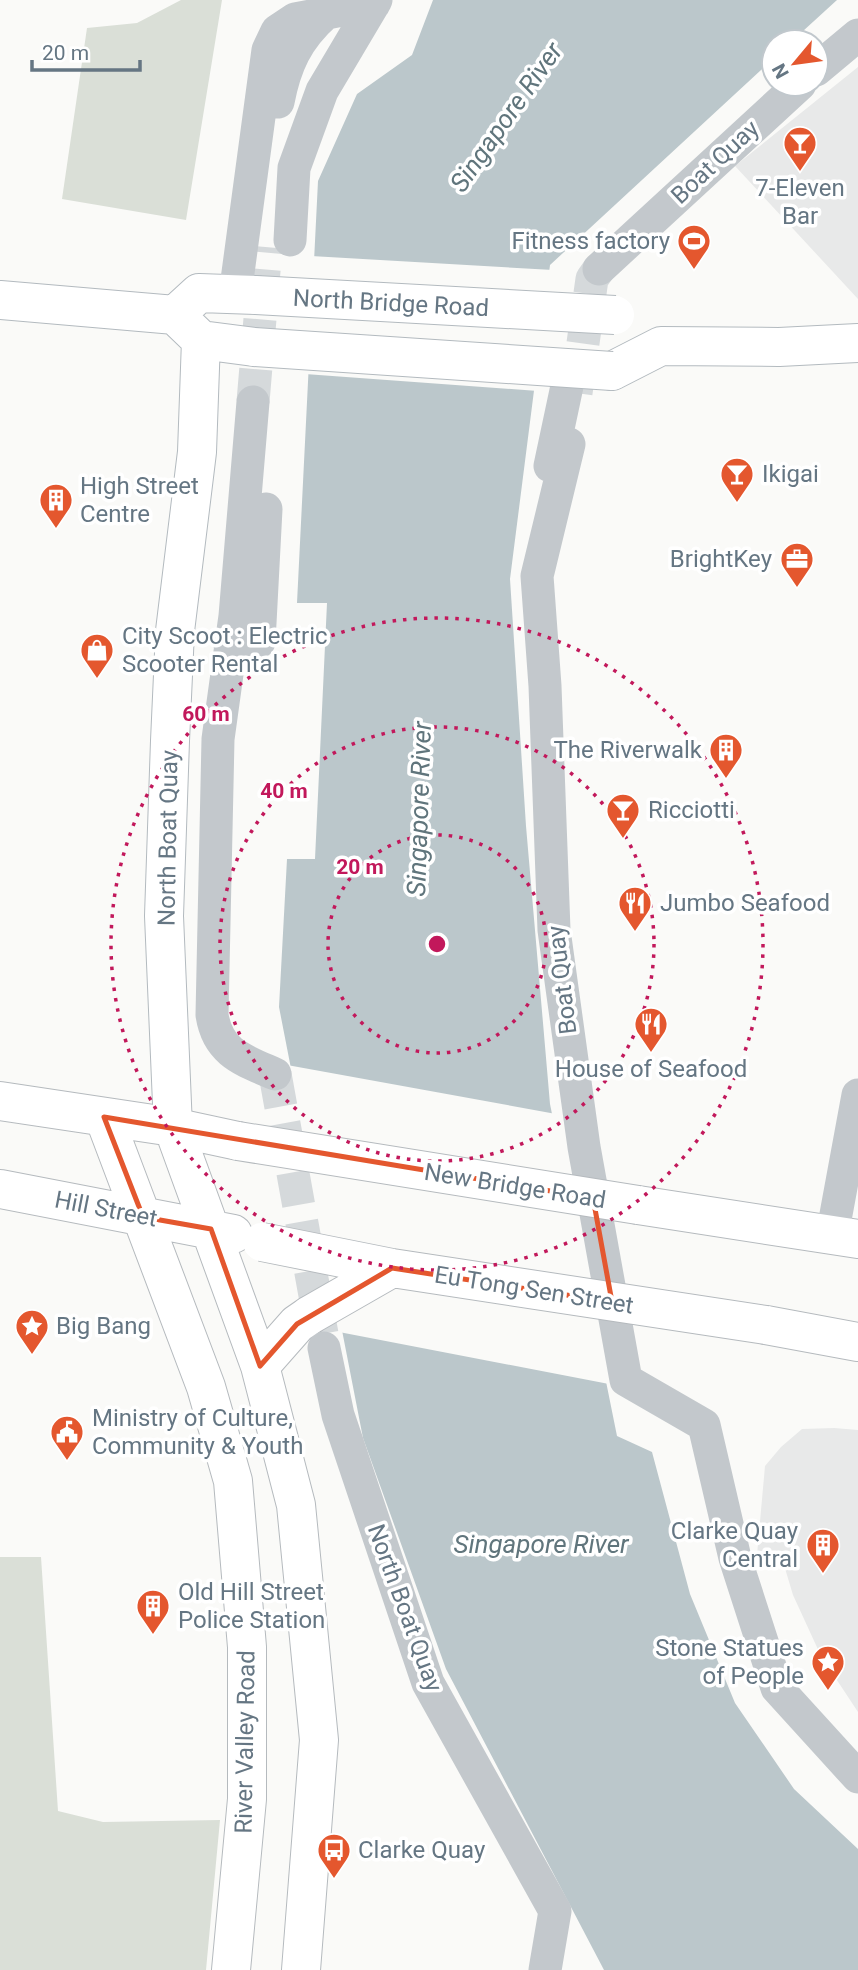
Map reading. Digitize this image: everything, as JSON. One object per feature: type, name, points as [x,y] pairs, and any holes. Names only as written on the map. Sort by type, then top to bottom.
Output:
[{"type":"main road","name":"North Bridge Road","points":[[188,328],[199,293],[257,269],[615,315],[661,346]]},
{"type":"main road","points":[[0,300],[188,328],[254,347],[612,371],[661,346],[779,347],[858,343]]},
{"type":"main road","name":"North Boat Quay","points":[[173,1126],[164,916],[175,632],[197,452],[188,328]]},
{"type":"main road","points":[[0,1101],[173,1126],[260,1366],[296,1505],[319,1740],[301,1970]]},
{"type":"main road","name":"River Valley Road","points":[[104,1117],[206,1387],[235,1495],[247,1647],[247,1799],[230,1970]]},
{"type":"main road","name":"New Bridge Road","points":[[173,1126],[238,1141],[845,1237]]},
{"type":"main road","name":"Hill Street","points":[[0,1189],[211,1228]]},
{"type":"main road","name":"Eu Tong Sen Street","points":[[211,1228],[262,1242],[392,1268],[766,1325],[858,1342]]},
{"type":"main road","points":[[260,1366],[297,1324],[317,1331],[392,1268]]},
{"type":"street","points":[[257,269],[268,50],[282,26],[295,19],[375,2]]},
{"type":"street","points":[[257,269],[322,91],[375,2]]},
{"type":"street","points":[[830,58],[858,35]]},
{"type":"street","name":"Boat Quay","points":[[599,269],[785,98]]},
{"type":"street","name":"Boat Quay","points":[[537,576],[526,573],[568,386]]},
{"type":"street","name":"North Boat Quay","points":[[263,401],[218,739],[212,1015],[215,1030],[231,1054],[275,1074]]},
{"type":"street","name":"Boat Quay","points":[[569,444],[537,576],[545,687],[554,930],[583,1147],[626,1380],[704,1425],[735,1558],[777,1688],[858,1777]]},
{"type":"street","points":[[845,1237],[858,1095]]},
{"type":"street","name":"North Boat Quay","points":[[317,1331],[338,1415],[428,1683],[555,1911],[545,1970]]},
{"type":"highlighted area","points":[[104,1117],[593,1198],[612,1302],[392,1268],[297,1324],[260,1366],[211,1229],[143,1217]]},
{"type":"shaded area","points":[[181,0],[222,0],[186,220],[62,199],[87,28],[137,23]]},
{"type":"shaded area","points":[[858,67],[858,299],[735,166],[819,98],[830,98],[830,90]]},
{"type":"shaded area","name":"Clarke Quay Central","points":[[802,1429],[858,1430],[858,1712],[821,1656],[793,1595],[781,1555],[757,1555],[765,1466],[781,1447]]},
{"type":"shaded area","points":[[0,1557],[41,1557],[58,1811],[103,1822],[220,1820],[206,1970],[0,1970]]},
{"type":"water","name":"Singapore River","points":[[433,0],[837,0],[806,28],[760,28],[760,71],[550,265],[510,579],[526,826],[550,1104],[617,1436],[652,1452],[690,1594],[735,1703],[794,1789],[858,1849],[858,1970],[604,1970],[446,1669],[363,1438],[279,1007],[287,859],[315,859],[327,603],[297,603],[318,181],[357,94],[412,55]]},
{"type":"pier","points":[[311,256],[553,270],[538,391],[305,374]]},
{"type":"pier","points":[[287,1065],[556,1114],[609,1384],[339,1332]]},
{"type":"tunnel","points":[[253,402],[266,247]]},
{"type":"tunnel","points":[[576,393],[592,279],[599,269]]},
{"type":"tunnel","points":[[275,1074],[322,1334]]},
{"type":"place","name":"7-Eleven Bar","points":[[800,173]]},
{"type":"place","name":"Fitness factory","points":[[694,271]]},
{"type":"place","name":"Ikigai","points":[[737,504]]},
{"type":"place","name":"High Street Centre","points":[[56,530]]},
{"type":"place","name":"BrightKey","points":[[797,589]]},
{"type":"place","name":"City Scoot : Electric Scooter Rental","points":[[97,680]]},
{"type":"place","name":"The Riverwalk","points":[[726,780]]},
{"type":"place","name":"Ricciotti","points":[[623,840]]},
{"type":"place","name":"Jumbo Seafood","points":[[635,933]]},
{"type":"place","name":"House of Seafood","points":[[651,1054]]},
{"type":"place","name":"Big Bang","points":[[32,1356]]},
{"type":"place","name":"Ministry of Culture, Community & Youth","points":[[67,1462]]},
{"type":"place","name":"Clarke Quay Central","points":[[823,1575]]},
{"type":"place","name":"Old Hill Street Police Station","points":[[153,1636]]},
{"type":"place","name":"Stone Statues of People","points":[[828,1692]]},
{"type":"place","name":"Clarke Quay","points":[[334,1880]]}]
